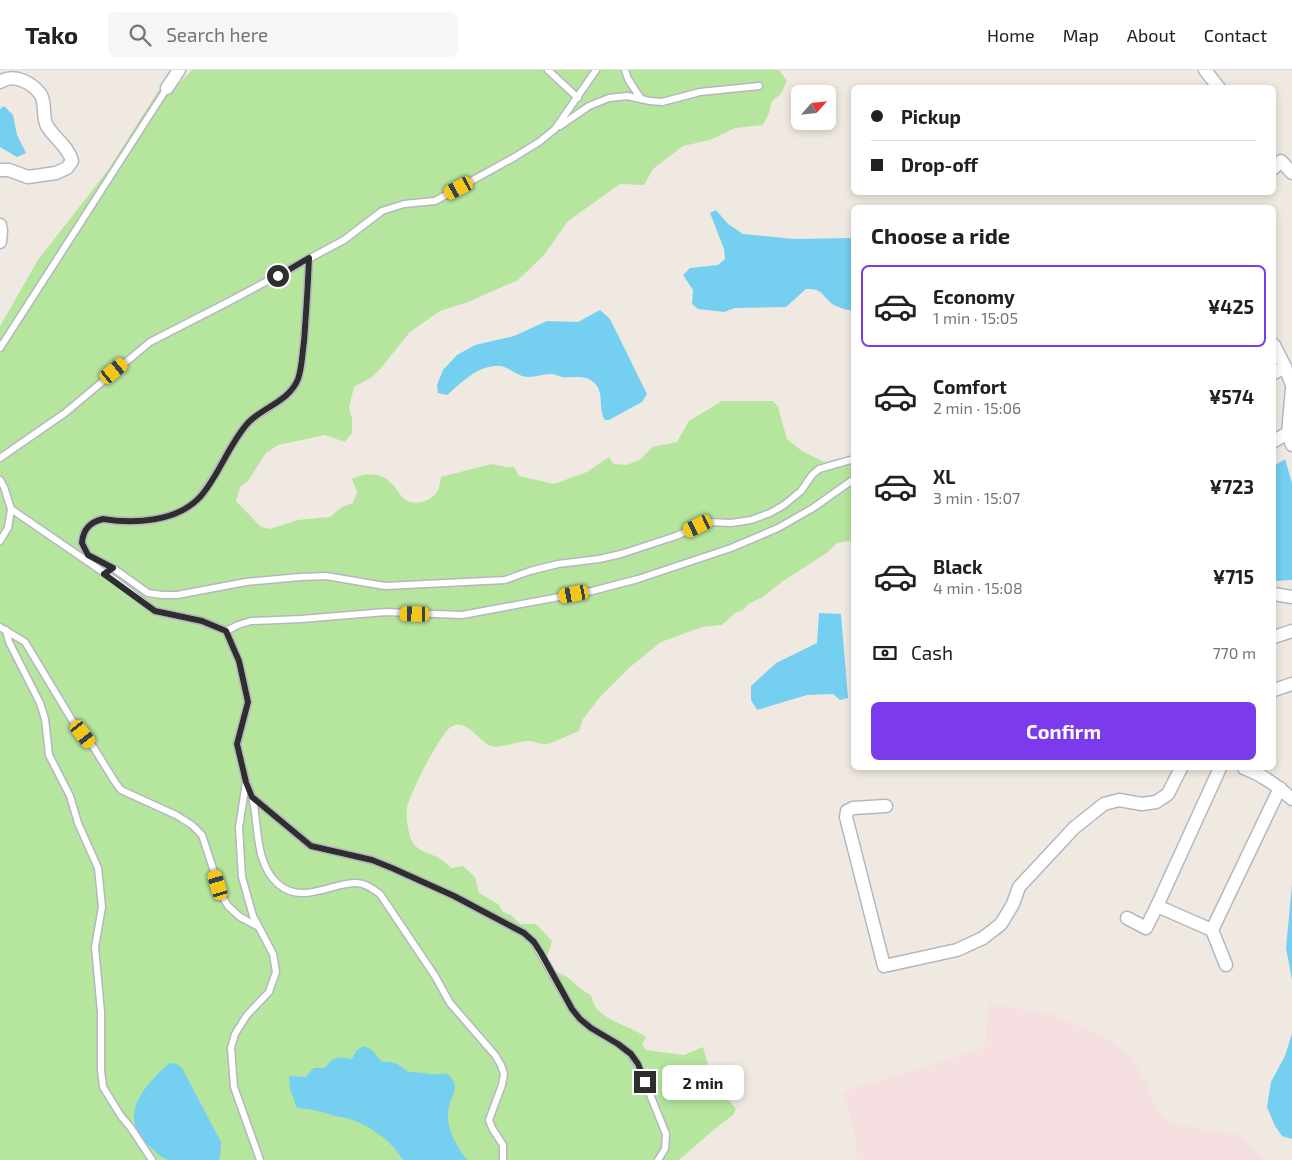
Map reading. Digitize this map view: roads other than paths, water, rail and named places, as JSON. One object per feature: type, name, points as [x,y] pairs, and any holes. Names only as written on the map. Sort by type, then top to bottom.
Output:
[{"type":"street","points":[[167,88],[179,70]]},
{"type":"street","points":[[1205,70],[1217,85]]},
{"type":"street","points":[[0,82],[6,78],[19,79],[32,86],[41,96],[45,108],[46,125],[70,151],[72,161],[67,168],[56,173],[28,177],[8,170],[0,170]]},
{"type":"street","points":[[1276,166],[1281,161],[1292,173]]},
{"type":"street","points":[[0,226],[2,230],[0,242]]},
{"type":"street","points":[[1276,355],[1279,370],[1292,386],[1290,439],[1276,442]]},
{"type":"street","points":[[1276,594],[1292,597]]},
{"type":"street","points":[[1276,636],[1292,631]]},
{"type":"street","points":[[1276,689],[1292,684]]},
{"type":"street","points":[[886,806],[853,808],[847,811],[846,817],[884,966],[957,950],[983,938],[1002,924],[1013,904],[1019,887],[1074,828],[1104,804],[1119,800],[1142,804],[1156,802],[1168,794],[1180,770]]},
{"type":"street","points":[[1127,918],[1146,928],[1219,770]]},
{"type":"street","points":[[1250,770],[1258,773],[1292,798]]},
{"type":"street","points":[[1212,930],[1280,788]]},
{"type":"street","points":[[1157,906],[1212,930],[1226,965]]},
{"type":"lane","points":[[548,70],[578,98]]},
{"type":"lane","points":[[554,129],[578,98],[596,70]]},
{"type":"lane","points":[[625,70],[628,79],[641,99]]},
{"type":"lane","points":[[0,458],[65,413],[150,342],[344,240],[382,211],[404,204],[435,200],[513,158],[589,106],[609,98],[627,96],[662,102],[700,92],[759,86]]},
{"type":"lane","points":[[0,348],[167,88]]},
{"type":"lane","points":[[309,258],[308,304],[301,369],[292,390],[285,398],[248,423],[232,444],[206,489],[192,504],[174,514],[149,521],[103,519],[90,524],[83,536],[82,543],[88,555],[113,568],[148,593],[177,595],[246,582],[326,576],[385,586],[505,580],[558,564],[621,554],[676,536],[708,522],[731,523],[751,520],[784,505],[801,491],[812,475],[819,469],[851,460]]},
{"type":"lane","points":[[0,480],[11,509],[8,528],[0,541]]},
{"type":"lane","points":[[226,631],[251,621],[386,612],[462,615],[592,591],[638,579],[731,548],[778,528],[813,508],[851,481]]},
{"type":"lane","points":[[11,509],[155,611],[202,621],[226,631],[239,661],[248,702],[237,744],[246,782],[252,797],[260,850],[264,862],[278,883],[288,891],[301,894],[356,883],[369,886],[380,894],[435,976],[450,1003],[495,1054],[504,1074],[490,1120],[492,1128],[503,1145],[503,1160]]},
{"type":"lane","points":[[104,574],[113,568]]},
{"type":"lane","points":[[3,629],[25,642],[72,720],[94,748],[121,790],[176,814],[202,835],[222,896],[228,906],[240,917],[258,927]]},
{"type":"lane","points":[[3,629],[40,703],[45,720],[49,755],[70,796],[78,823],[98,868],[102,907],[95,947],[101,1012],[101,1070],[103,1087],[152,1160]]},
{"type":"lane","points":[[246,782],[239,828],[242,876],[253,916],[274,954],[276,972],[269,992],[246,1015],[235,1034],[231,1048],[234,1087],[260,1160]]},
{"type":"lane","points":[[252,797],[311,846],[372,860],[392,868],[454,896],[524,933],[534,942],[572,1009],[580,1019],[631,1054],[638,1064],[666,1134],[665,1149],[658,1160]]},
{"type":"water","points":[[4,106],[13,115],[17,135],[26,153],[17,157],[0,147],[0,109]]},
{"type":"water","points":[[716,210],[728,224],[743,234],[794,239],[851,238],[851,310],[836,306],[820,292],[812,289],[806,289],[786,307],[735,308],[724,312],[698,309],[692,304],[693,290],[683,275],[690,268],[718,265],[725,259],[724,249],[710,213]]},
{"type":"water","points":[[600,310],[610,319],[647,394],[642,402],[609,420],[605,420],[603,415],[599,390],[596,385],[589,379],[582,377],[562,377],[551,374],[528,377],[504,367],[493,366],[475,373],[447,395],[438,393],[437,385],[443,370],[457,355],[475,345],[514,336],[547,321],[578,322]]},
{"type":"water","points":[[1285,459],[1292,483],[1292,580],[1276,581],[1276,465]]},
{"type":"water","points":[[819,613],[841,614],[848,698],[840,700],[833,694],[807,695],[757,710],[751,700],[751,686],[776,663],[817,643]]},
{"type":"water","points":[[1292,884],[1292,980],[1286,948]]},
{"type":"water","points":[[1292,1033],[1292,1139],[1282,1136],[1275,1126],[1267,1107],[1271,1082],[1285,1056]]},
{"type":"water","points":[[364,1046],[372,1050],[382,1062],[396,1064],[408,1072],[448,1074],[455,1089],[448,1113],[449,1126],[456,1144],[467,1160],[403,1160],[386,1140],[363,1125],[347,1118],[315,1110],[297,1108],[290,1089],[289,1076],[305,1077],[314,1068],[325,1068],[336,1058],[352,1059],[357,1050]]},
{"type":"water","points":[[169,1063],[177,1064],[182,1068],[221,1142],[219,1160],[166,1159],[147,1144],[138,1133],[135,1111],[138,1100],[144,1090]]}]
